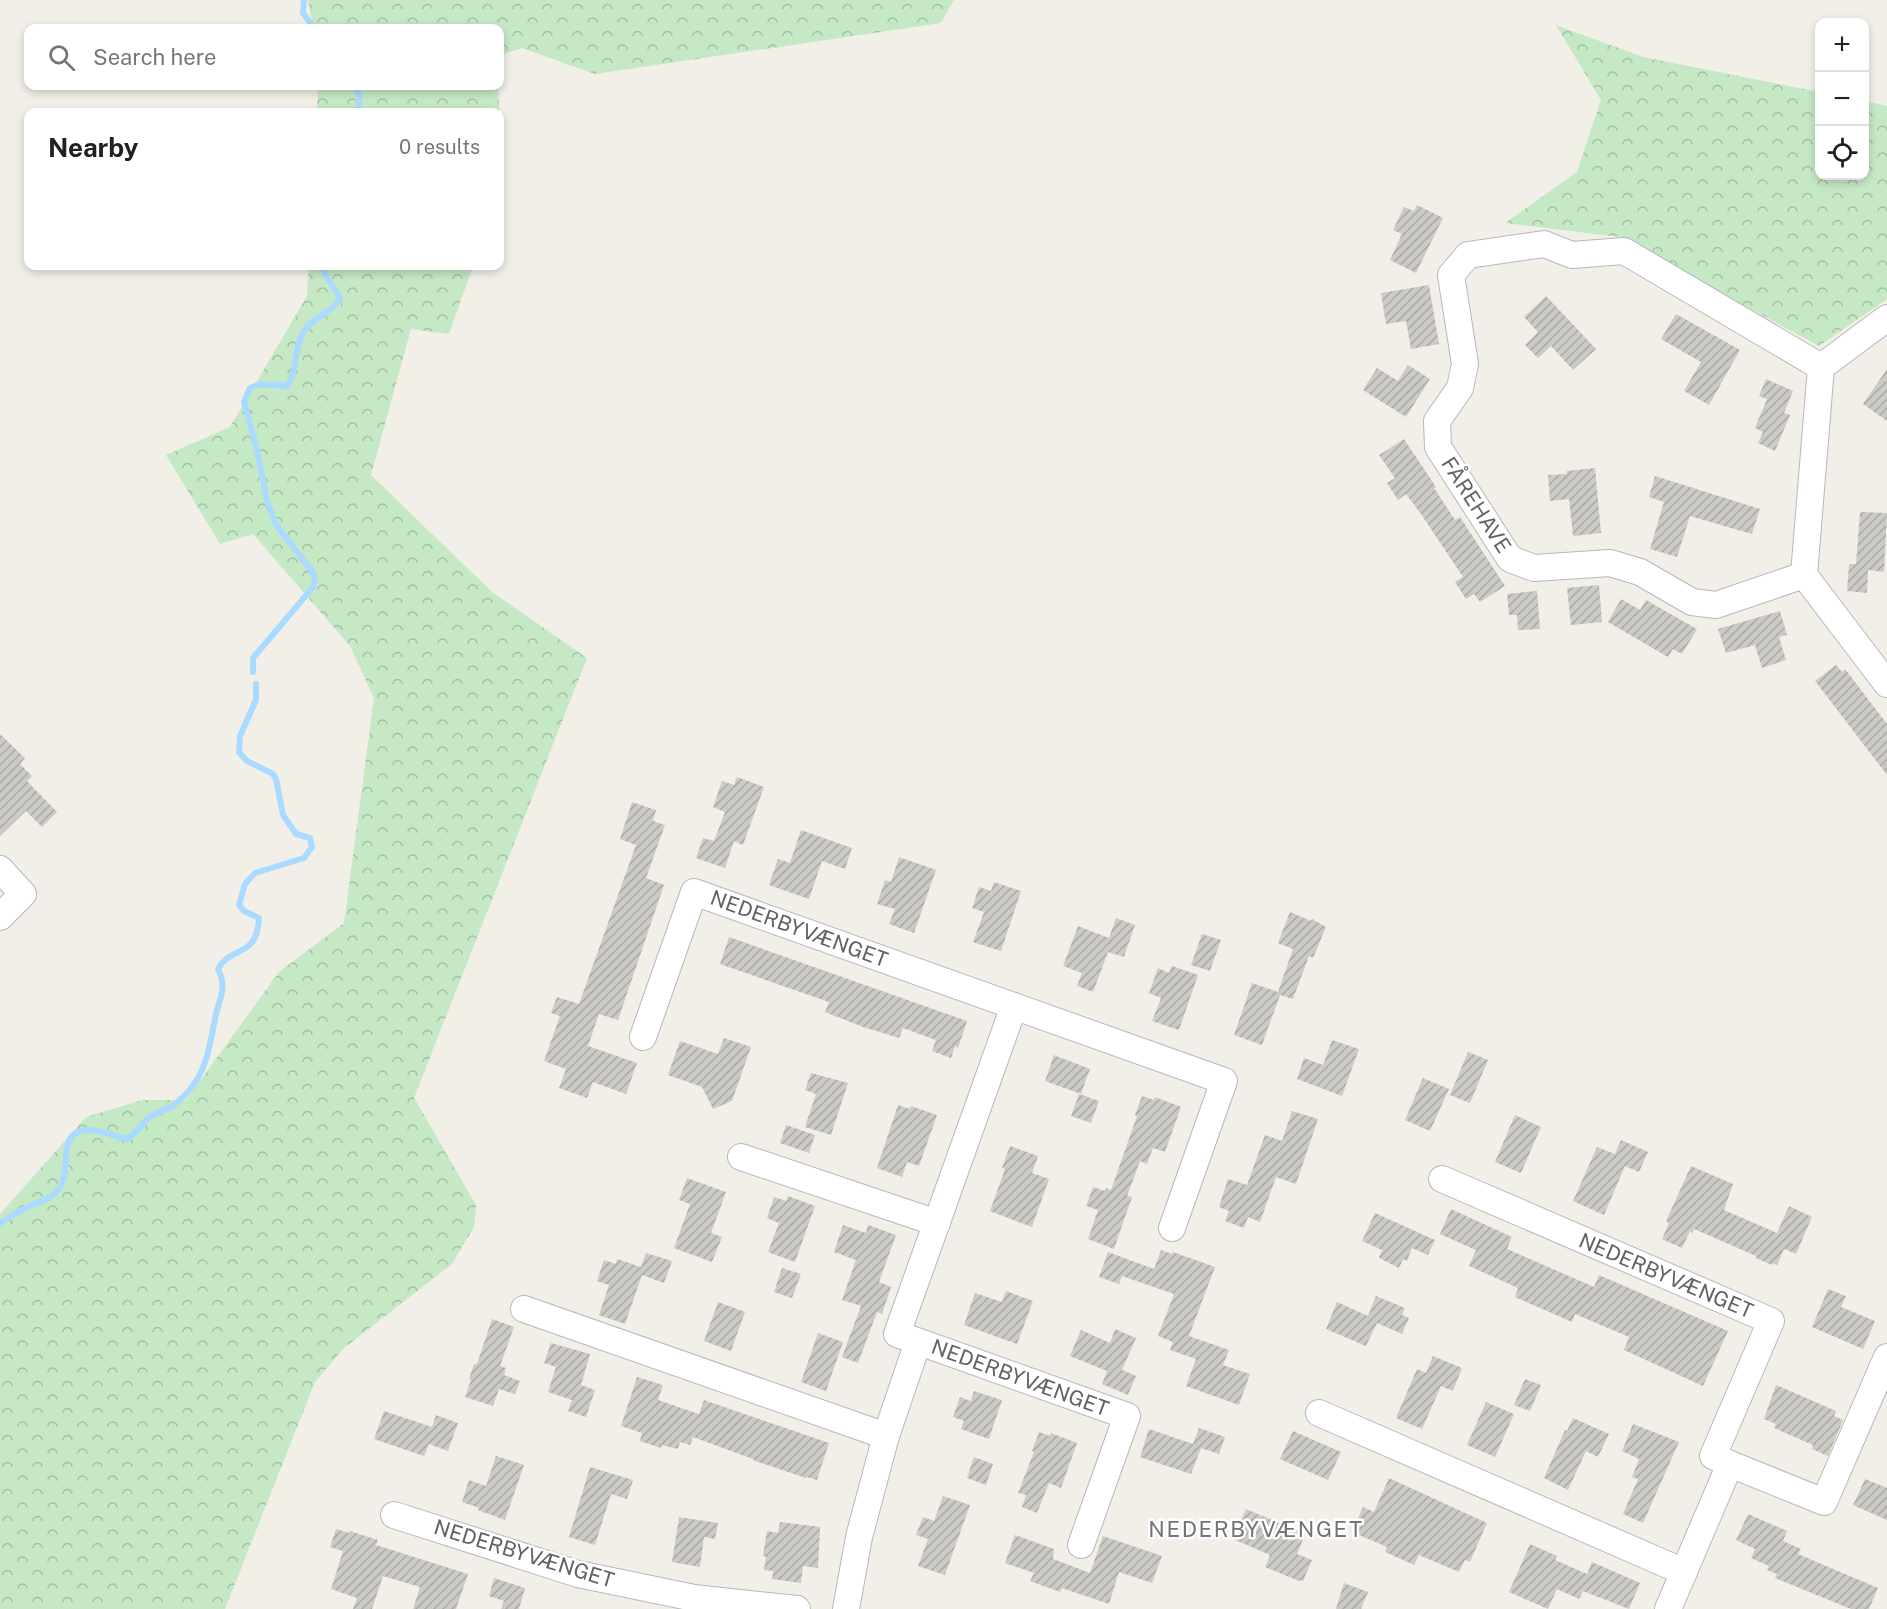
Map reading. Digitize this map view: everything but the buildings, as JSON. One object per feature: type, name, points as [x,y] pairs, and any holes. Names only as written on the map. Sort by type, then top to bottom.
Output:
[{"type":"street","name":"FÅREHAVE","points":[[1804,575],[1716,605],[1692,602],[1640,572],[1610,562],[1534,568],[1510,559],[1438,447],[1437,421],[1460,388],[1465,364],[1451,275],[1468,255],[1544,244],[1572,255],[1624,251],[1821,367]]},
{"type":"street","points":[[1887,318],[1821,367],[1804,575],[1887,684]]},
{"type":"street","points":[[0,870],[23,894],[0,917]]},
{"type":"street","name":"NEDERBYVÆNGET","points":[[643,1036],[694,892],[1224,1081],[1172,1228]]},
{"type":"street","name":"NEDERBYVÆNGET","points":[[1014,1006],[897,1334],[1127,1416],[1081,1545]]},
{"type":"street","points":[[741,1156],[937,1223]]},
{"type":"street","name":"NEDERBYVÆNGET","points":[[1442,1179],[1771,1321],[1713,1456],[1730,1464]]},
{"type":"street","points":[[524,1309],[886,1436]]},
{"type":"street","name":"NEDERBYVÆNGET","points":[[846,1609],[859,1537],[886,1436],[918,1342]]},
{"type":"street","points":[[1668,1609],[1730,1464],[1824,1502],[1887,1357]]},
{"type":"street","points":[[1319,1413],[1684,1572]]},
{"type":"street","name":"NEDERBYVÆNGET","points":[[394,1515],[578,1574],[694,1599],[797,1609]]},
{"type":"green space","points":[[308,0],[954,0],[941,23],[595,74],[522,48],[504,54],[504,24],[312,24]]},
{"type":"green space","points":[[1556,25],[1643,57],[1815,91],[1815,180],[1869,180],[1869,102],[1887,106],[1887,299],[1819,346],[1619,237],[1505,223],[1577,172],[1601,100]]},
{"type":"green space","points":[[318,90],[498,90],[499,108],[317,108]]},
{"type":"green space","points":[[309,270],[472,270],[449,334],[411,329],[371,475],[492,592],[587,658],[414,1098],[476,1205],[474,1227],[452,1264],[344,1348],[315,1382],[225,1609],[0,1609],[0,1214],[86,1117],[142,1100],[186,1100],[279,972],[344,923],[374,698],[350,646],[253,534],[220,544],[166,455],[230,427],[307,296]]},
{"type":"waterway","points":[[304,0],[303,13],[311,24]]},
{"type":"waterway","points":[[356,90],[359,99],[357,108]]},
{"type":"waterway","points":[[253,672],[253,658],[313,587],[315,580],[312,571],[276,525],[267,501],[257,450],[244,402],[250,388],[260,384],[287,386],[293,373],[298,345],[304,331],[340,299],[324,270]]},
{"type":"waterway","points":[[0,1223],[50,1197],[59,1189],[72,1136],[87,1130],[127,1139],[147,1119],[175,1104],[193,1086],[208,1054],[222,994],[221,976],[218,969],[223,962],[249,946],[257,931],[259,918],[244,911],[239,905],[245,884],[255,873],[304,858],[312,847],[310,838],[296,834],[283,815],[273,774],[247,761],[239,752],[240,736],[256,700],[256,684]]},
{"type":"district","name":"NEDERBYVÆNGET","points":[[1256,1529]]}]
